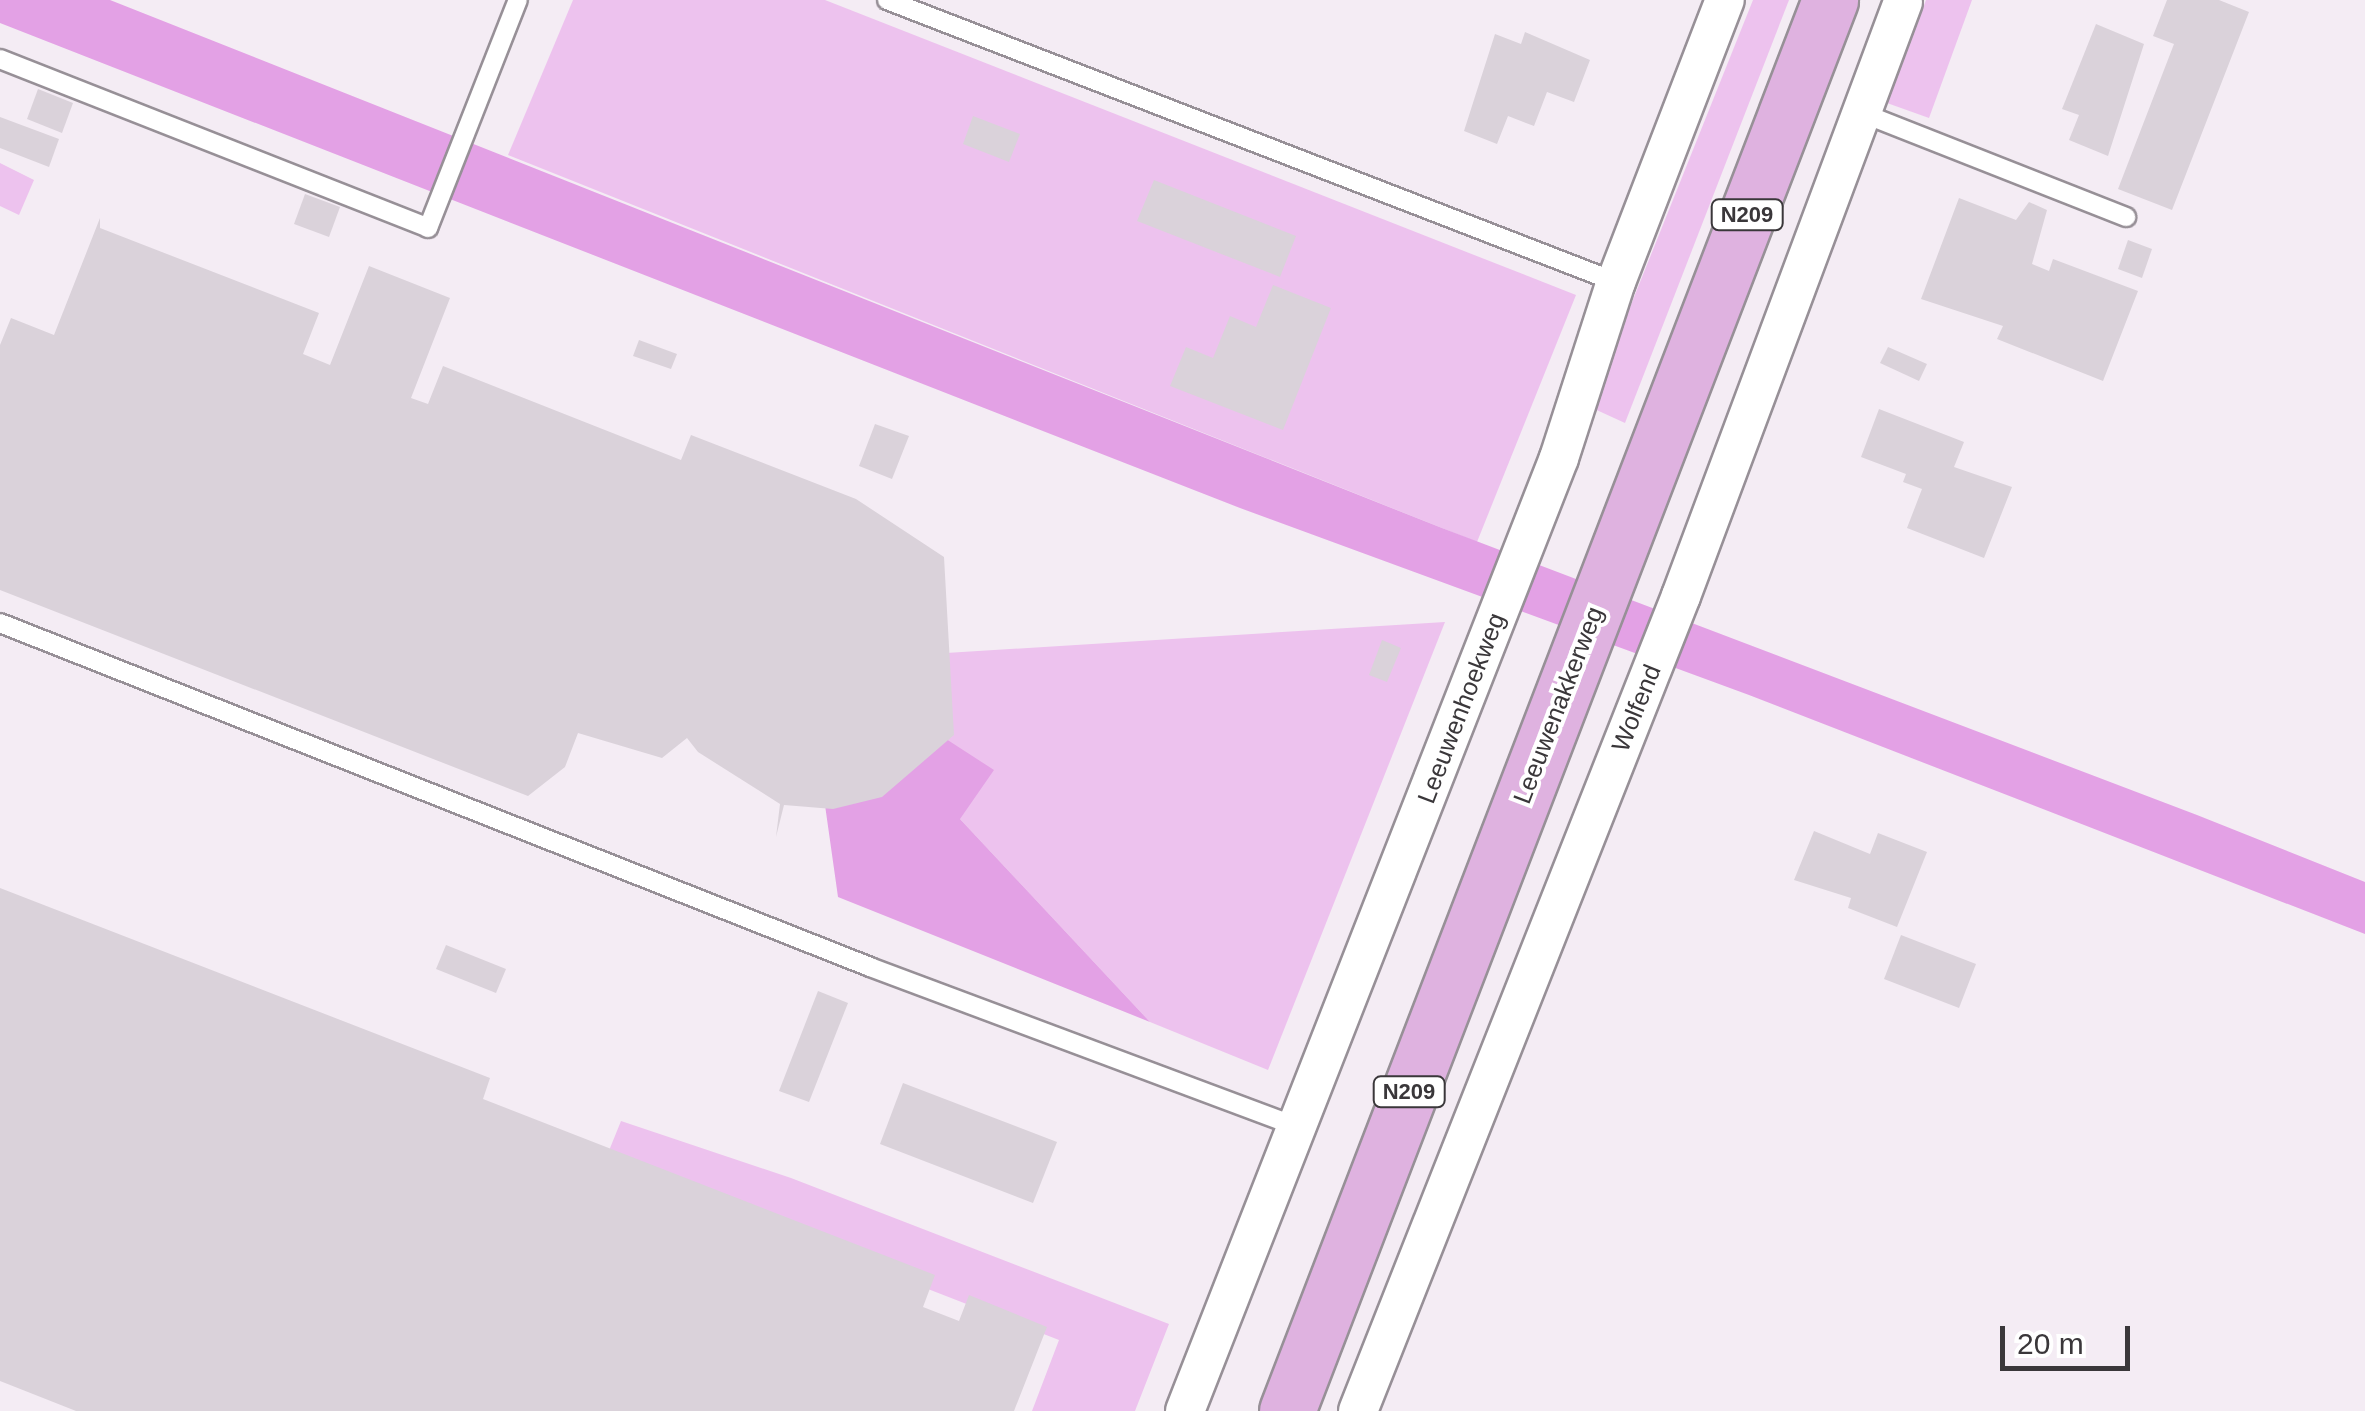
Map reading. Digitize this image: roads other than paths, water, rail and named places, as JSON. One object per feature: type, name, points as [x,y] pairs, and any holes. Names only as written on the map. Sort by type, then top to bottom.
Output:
[{"type":"main road","name":"Leeuwenakkerweg","points":[[1287,1411],[1830,0]]},
{"type":"street","name":"Leeuwenhoekweg","points":[[1185,1411],[1558,458],[1616,282],[1725,0]]},
{"type":"street","name":"Wolfend","points":[[1358,1411],[1681,596],[1903,2]]},
{"type":"lane","points":[[0,58],[428,228],[518,0]]},
{"type":"lane","points":[[887,0],[1616,282]]},
{"type":"lane","points":[[1862,113],[2126,217]]},
{"type":"lane","points":[[0,623],[870,967],[1297,1127]]}]
